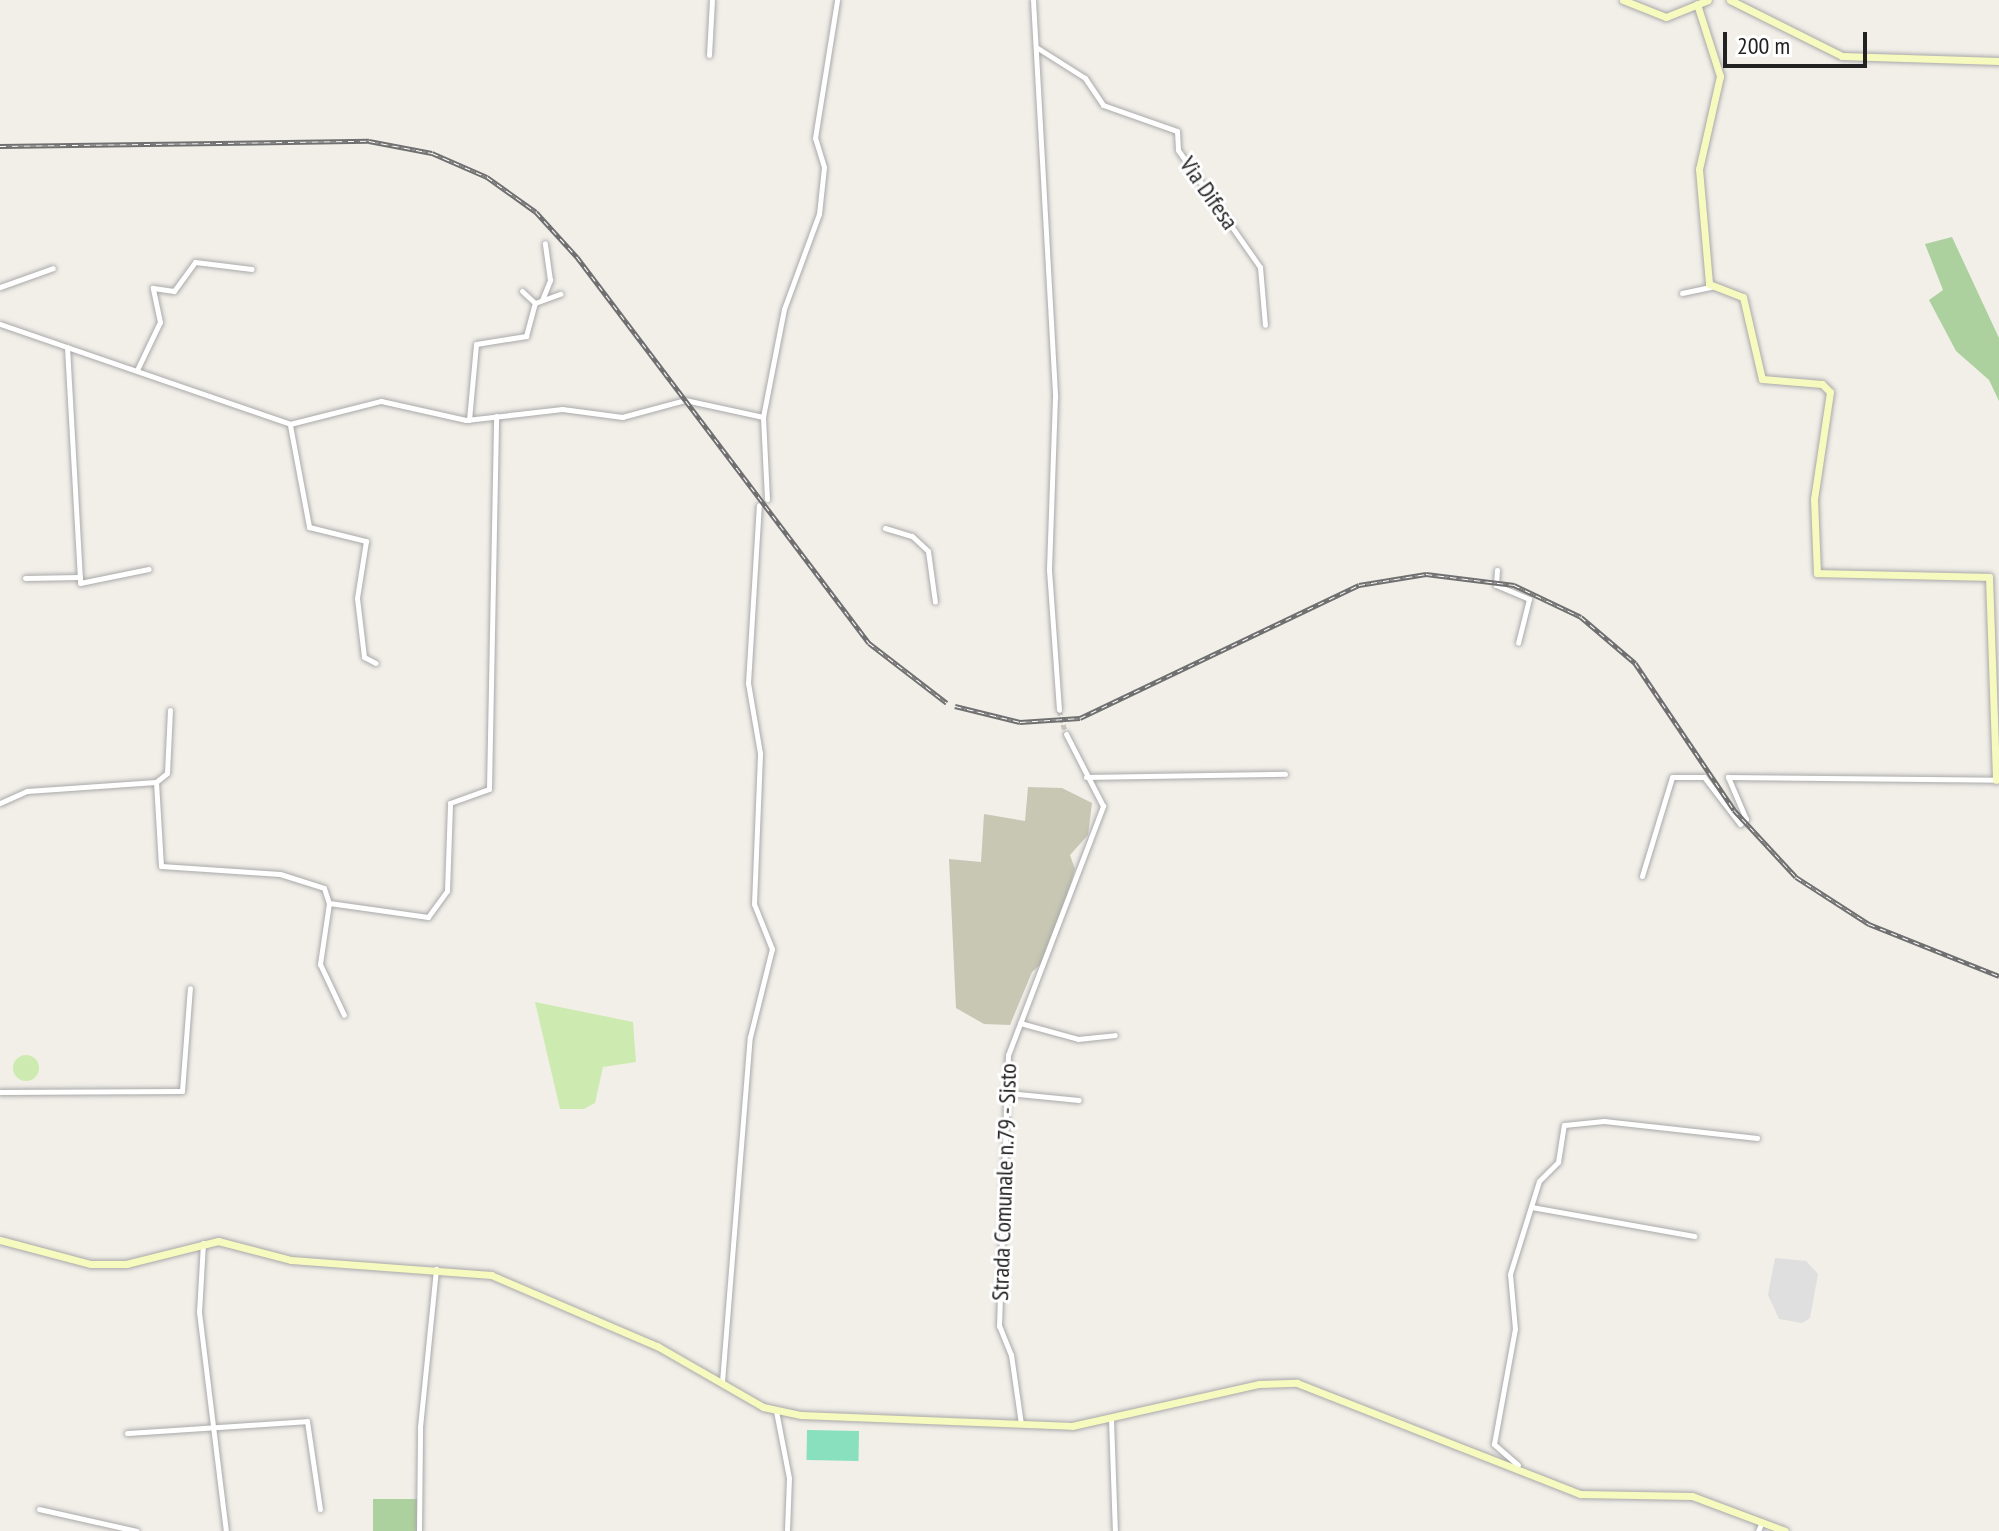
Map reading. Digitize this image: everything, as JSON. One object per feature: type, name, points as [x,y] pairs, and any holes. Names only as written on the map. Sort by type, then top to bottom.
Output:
[{"type":"main road","points":[[1623,0],[1654,17],[1708,0]]},
{"type":"main road","points":[[1730,0],[1842,56],[1999,61]]},
{"type":"main road","points":[[1697,4],[1720,76],[1699,169],[1711,287],[1743,297],[1762,379],[1822,384],[1830,392],[1814,499],[1817,573],[1991,580],[1998,780]]},
{"type":"main road","points":[[0,1240],[60,1260],[108,1265],[203,1242],[291,1260],[436,1268],[491,1275],[657,1346],[776,1411],[1021,1425],[1111,1419],[1259,1384],[1297,1383],[1518,1465],[1580,1494],[1692,1496],[1785,1531]]},
{"type":"street","points":[[709,55],[712,0]]},
{"type":"street","points":[[767,499],[763,417],[784,309],[819,214],[824,167],[815,138],[837,0]]},
{"type":"street","points":[[1033,0],[1055,397],[1049,570],[1059,710]]},
{"type":"street","name":"Via Difesa","points":[[1035,46],[1085,78],[1103,105],[1177,131],[1178,150],[1260,267],[1265,325]]},
{"type":"street","points":[[542,300],[550,280],[545,243]]},
{"type":"street","points":[[137,370],[160,322],[153,288],[174,291],[195,262],[252,269]]},
{"type":"street","points":[[0,287],[53,268]]},
{"type":"street","points":[[1682,293],[1711,287]]},
{"type":"street","points":[[522,291],[535,303]]},
{"type":"street","points":[[535,303],[560,294]]},
{"type":"street","points":[[469,420],[476,344],[526,336],[535,303]]},
{"type":"street","points":[[0,324],[290,424],[381,401],[469,420],[590,411],[622,417],[685,400],[763,417]]},
{"type":"street","points":[[67,347],[80,577]]},
{"type":"street","points":[[329,903],[428,917],[447,891],[448,807],[488,793],[496,416]]},
{"type":"street","points":[[290,424],[309,527],[366,541],[357,598],[363,655],[376,663]]},
{"type":"street","points":[[722,1382],[750,1037],[772,949],[754,904],[760,753],[748,683],[759,505]]},
{"type":"street","points":[[885,528],[912,536],[934,560],[935,602]]},
{"type":"street","points":[[25,578],[80,577],[101,581],[149,569]]},
{"type":"street","points":[[1497,570],[1496,585],[1529,599],[1518,643]]},
{"type":"street","points":[[0,803],[27,791],[156,782],[167,773],[170,710]]},
{"type":"street","name":"Strada Comunale n.79 - Sisto","points":[[1021,1425],[999,1326],[1008,1055],[1098,827],[1102,798],[1085,777],[1066,734]]},
{"type":"street","points":[[1085,777],[1285,774]]},
{"type":"street","points":[[1642,876],[1672,777],[1704,777],[1740,824],[1746,817],[1725,783],[1728,777],[1998,780]]},
{"type":"street","points":[[156,782],[161,866],[280,874],[324,888],[329,903],[320,964],[344,1015]]},
{"type":"street","points":[[0,1092],[182,1091],[190,988]]},
{"type":"street","points":[[1020,1023],[1078,1039],[1115,1035]]},
{"type":"street","points":[[1008,1093],[1079,1100]]},
{"type":"street","points":[[1518,1465],[1494,1444],[1515,1329],[1510,1274],[1539,1181],[1558,1162],[1567,1122],[1757,1138]]},
{"type":"street","points":[[1531,1207],[1694,1236]]},
{"type":"street","points":[[203,1242],[199,1312],[226,1531]]},
{"type":"street","points":[[419,1531],[420,1427],[436,1268]]},
{"type":"street","points":[[776,1411],[789,1478],[787,1531]]},
{"type":"street","points":[[1111,1419],[1115,1531]]},
{"type":"street","points":[[127,1433],[307,1421],[320,1509]]},
{"type":"street","points":[[39,1509],[137,1531]]},
{"type":"street","points":[[1758,1531],[1762,1522]]},
{"type":"shaded area","points":[[1028,787],[1062,788],[1092,803],[1088,835],[1070,855],[1075,869],[1049,957],[1032,972],[1010,1025],[984,1024],[956,1008],[949,859],[981,862],[984,814],[1025,821]]},
{"type":"shaded area","points":[[1775,1258],[1806,1261],[1818,1274],[1810,1318],[1802,1323],[1779,1319],[1768,1295]]},
{"type":"green space","points":[[1952,237],[1999,338],[1999,401],[1989,380],[1956,351],[1929,300],[1943,290],[1925,244]]},
{"type":"green space","points":[[535,1002],[633,1022],[636,1062],[603,1067],[595,1103],[584,1109],[560,1109]]},
{"type":"green space","points":[[26,1055],[36,1058],[39,1068],[36,1078],[26,1081],[16,1078],[13,1068],[16,1058]]},
{"type":"green space","points":[[807,1430],[859,1431],[858,1461],[806,1460]]},
{"type":"green space","points":[[373,1499],[421,1499],[421,1531],[373,1531]]},
{"type":"tunnel","points":[[1059,710],[1066,734]]},
{"type":"railway","points":[[0,146],[369,141],[432,153],[487,177],[536,212],[577,257],[869,643],[947,703]]},
{"type":"railway","points":[[955,706],[1020,722],[1080,718],[1359,585],[1426,574],[1514,585],[1581,617],[1635,663],[1734,810],[1796,877],[1869,924],[1999,976]]}]
